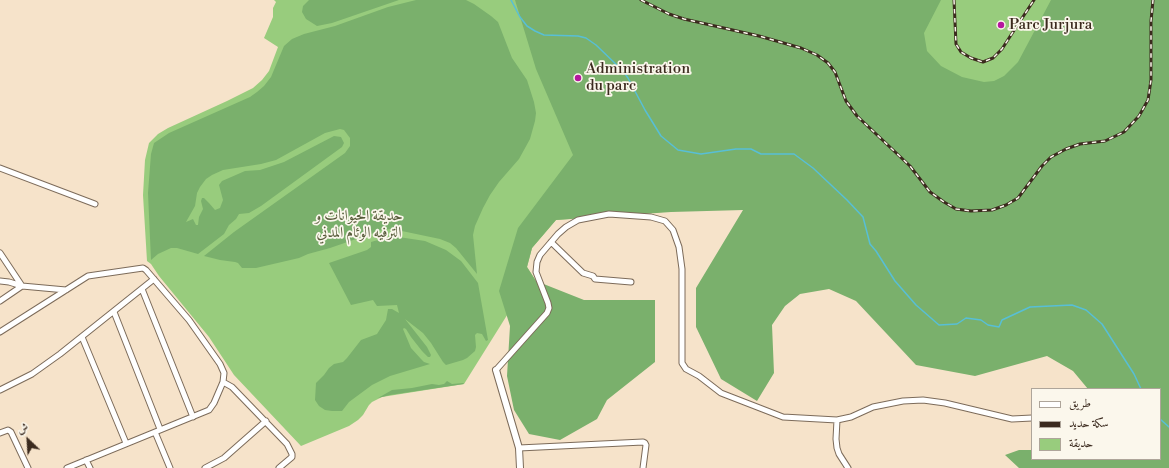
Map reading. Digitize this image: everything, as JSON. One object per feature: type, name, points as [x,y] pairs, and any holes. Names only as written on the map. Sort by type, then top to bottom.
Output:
[{"type":"street","points":[[0,168],[95,204]]},
{"type":"street","points":[[520,468],[519,448],[496,370],[549,308],[536,272],[537,262],[540,255],[566,227],[578,220],[609,214],[651,217],[665,221],[673,230],[680,247],[682,269],[682,362],[686,369],[699,376],[721,393],[778,416],[837,420],[851,417],[873,407],[903,401],[923,400],[945,402],[1012,419],[1031,418]]},
{"type":"street","points":[[551,242],[583,273],[593,276],[595,279],[631,282]]},
{"type":"street","points":[[0,253],[22,286]]},
{"type":"street","points":[[0,332],[92,274],[143,268],[189,320],[220,364],[224,373],[223,382],[214,403],[209,410],[66,468]]},
{"type":"street","points":[[0,390],[32,374],[82,337],[154,279]]},
{"type":"street","points":[[0,281],[22,286],[66,290]]},
{"type":"street","points":[[0,301],[22,286]]},
{"type":"street","points":[[142,289],[193,417]]},
{"type":"street","points":[[114,312],[160,429]]},
{"type":"street","points":[[82,337],[126,443]]},
{"type":"street","points":[[223,382],[232,387],[288,444],[292,457],[279,468]]},
{"type":"street","points":[[837,420],[837,448],[848,468]]},
{"type":"street","points":[[205,468],[224,458],[266,421]]},
{"type":"street","points":[[0,433],[8,430],[11,432],[28,468]]},
{"type":"street","points":[[155,432],[170,468]]},
{"type":"street","points":[[519,448],[643,442],[646,446],[643,468]]},
{"type":"street","points":[[86,460],[90,468]]},
{"type":"green space","name":"حديقة الحيوانات و الترفيه الوئام المدني","points":[[274,0],[1169,0],[1169,468],[1161,460],[1161,388],[1159,388],[1106,316],[774,215],[729,207],[556,220],[532,248],[527,267],[536,281],[519,296],[464,384],[382,397],[372,402],[363,415],[349,426],[301,446],[234,375],[209,337],[159,276],[151,264],[147,261],[143,195],[145,160],[149,143],[158,134],[253,88],[269,71],[278,47],[264,38],[273,17],[273,8],[276,2]]},
{"type":"green space","points":[[309,0],[399,0],[332,23],[317,26],[306,19],[302,12],[303,6]]},
{"type":"green space","points":[[416,0],[466,0],[474,4],[498,22],[512,58],[527,80],[534,102],[536,113],[530,139],[519,159],[490,195],[475,226],[473,235],[477,274],[456,248],[450,243],[440,239],[391,229],[382,230],[299,258],[256,268],[242,268],[235,262],[204,256],[234,232],[345,153],[350,146],[350,138],[344,130],[340,129],[325,133],[276,160],[223,170],[206,179],[197,193],[195,206],[186,222],[193,219],[196,225],[198,225],[199,217],[203,209],[201,201],[202,198],[204,198],[215,210],[220,208],[223,200],[219,185],[222,181],[245,171],[260,170],[284,162],[334,136],[341,137],[344,143],[342,147],[261,206],[249,213],[239,214],[229,225],[224,234],[198,254],[177,248],[171,248],[158,254],[151,260],[148,193],[151,154],[154,143],[169,133],[250,97],[257,92],[271,77],[284,46],[292,39],[304,34],[335,26],[388,7]]},
{"type":"green space","points":[[515,0],[941,0],[924,33],[927,51],[941,66],[962,77],[984,82],[994,81],[1004,76],[1018,62],[1051,0],[1169,0],[1169,468],[1019,468],[1005,455],[1019,450],[1031,450],[1031,460],[1161,460],[1161,388],[1087,388],[1073,371],[1047,356],[975,376],[916,365],[856,301],[829,289],[800,294],[785,306],[772,325],[774,373],[757,401],[721,379],[696,327],[696,288],[743,210],[671,212],[556,220],[532,248],[527,267],[536,281],[584,300],[655,300],[655,362],[607,400],[597,419],[560,440],[529,434],[514,410],[507,376],[510,326],[499,291],[518,228],[573,155],[536,69]]},
{"type":"green space","points":[[392,236],[425,241],[446,250],[461,261],[478,283],[488,340],[486,341],[482,334],[477,333],[475,335],[475,351],[463,360],[446,365],[423,333],[405,319],[427,347],[431,355],[428,357],[422,351],[404,328],[403,329],[411,348],[424,362],[430,364],[390,376],[372,385],[349,402],[342,411],[325,410],[319,406],[315,400],[316,383],[334,364],[343,362],[361,340],[377,334],[386,320],[388,309],[392,309],[399,313],[397,305],[377,306],[373,300],[351,305],[329,263],[367,250],[371,247],[371,242]]},
{"type":"green space","points":[[447,381],[452,384],[464,384],[378,398],[392,390],[432,384],[439,385],[444,384]]},
{"type":"waterway","points":[[511,0],[520,17],[527,26],[535,31],[544,35],[578,36],[586,38],[596,45],[623,71],[661,136],[678,150],[701,154],[736,149],[751,149],[761,154],[794,154],[813,168],[863,217],[870,244],[895,281],[916,305],[939,325],[957,324],[966,318],[981,320],[988,325],[999,327],[1002,320],[1030,307],[1072,305],[1086,310],[1102,324],[1134,374],[1141,388]]},
{"type":"waterway","points":[[1161,420],[1169,427]]},
{"type":"railway","points":[[641,0],[669,14],[684,19],[759,36],[801,48],[817,55],[828,63],[835,72],[846,101],[857,116],[910,166],[930,192],[956,209],[971,211],[992,210],[1006,205],[1018,198],[1042,166],[1051,157],[1080,144],[1105,141],[1124,132],[1139,116],[1148,100],[1151,80],[1151,21],[1153,0]]},
{"type":"railway","points":[[954,0],[956,44],[961,52],[971,58],[983,62],[993,58],[1002,49],[1034,0]]},
{"type":"place","name":"Parc Jurjura","points":[[1001,25]]},
{"type":"place","name":"Administration du parc","points":[[578,78]]}]
